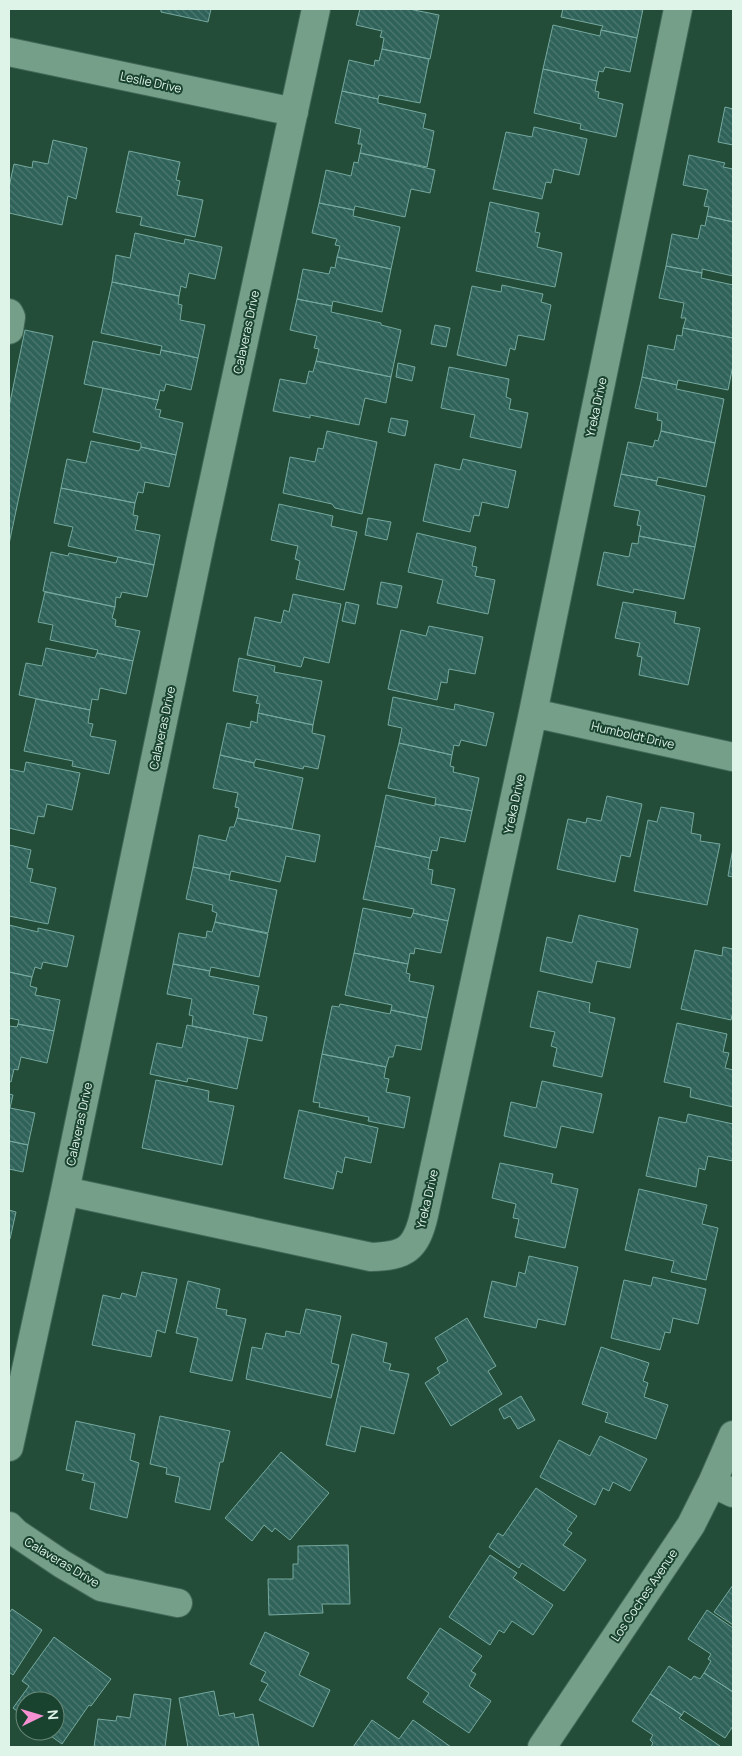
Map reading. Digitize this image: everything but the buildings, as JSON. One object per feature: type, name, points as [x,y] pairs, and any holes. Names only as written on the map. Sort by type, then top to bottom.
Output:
[{"type":"street","name":"Calaveras Drive","points":[[9,1447],[65,1191],[201,539],[316,9]]},
{"type":"street","name":"Yreka Drive","points":[[65,1191],[371,1258],[398,1255],[408,1250],[415,1242],[424,1215],[533,713],[678,9]]},
{"type":"street","name":"Leslie Drive","points":[[9,52],[294,112]]},
{"type":"street","points":[[9,313],[11,318],[9,330]]},
{"type":"street","name":"Humboldt Drive","points":[[533,713],[733,757]]},
{"type":"street","name":"Los Coches Avenue","points":[[542,1747],[691,1525],[723,1488],[733,1435]]},
{"type":"street","name":"Calaveras Drive","points":[[9,1526],[16,1533],[62,1564],[101,1587],[178,1603]]}]
